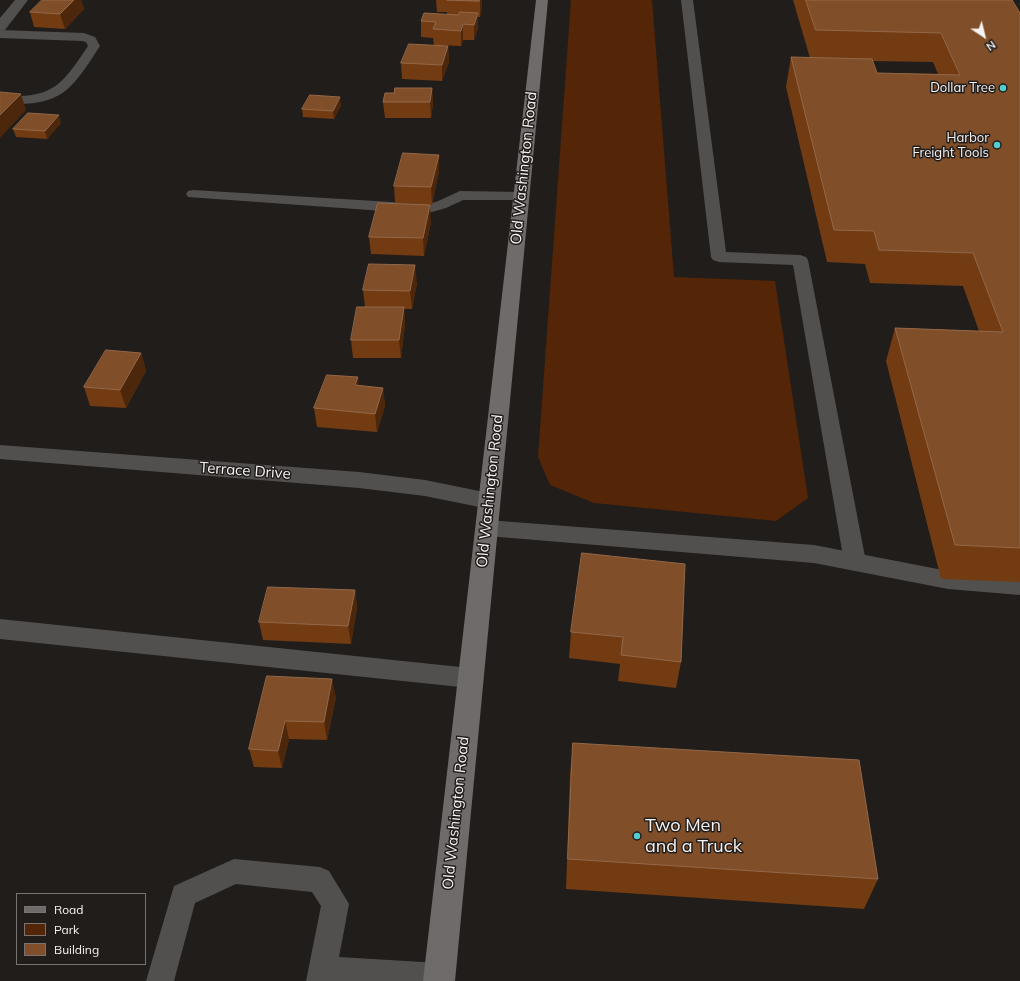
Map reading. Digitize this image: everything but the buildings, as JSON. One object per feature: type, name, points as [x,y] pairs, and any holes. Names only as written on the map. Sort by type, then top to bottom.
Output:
[{"type":"main road","name":"Old Washington Road","points":[[439,979],[542,0]]},
{"type":"street","points":[[0,27],[22,0]]},
{"type":"street","name":"Terrace Drive","points":[[0,452],[359,480],[425,488],[489,501]]},
{"type":"street","points":[[486,528],[814,554],[948,580],[1020,586]]},
{"type":"street","points":[[0,629],[470,678]]},
{"type":"lane","points":[[687,0],[720,257],[800,260],[855,562]]},
{"type":"lane","points":[[0,34],[84,37],[91,40],[94,46],[68,83],[57,92],[25,101],[0,100]]},
{"type":"lane","points":[[193,194],[425,209],[441,204],[460,195],[521,196]]},
{"type":"lane","points":[[160,981],[184,895],[234,871],[320,880],[335,904],[322,976],[439,979]]},
{"type":"green space","points":[[571,0],[652,0],[674,277],[775,281],[808,498],[776,521],[594,503],[550,485],[538,457]]},
{"type":"place","name":"Dollar Tree","points":[[1003,88]]},
{"type":"place","name":"Harbor Freight Tools","points":[[997,145]]},
{"type":"place","name":"Two Men and a Truck","points":[[637,836]]}]
